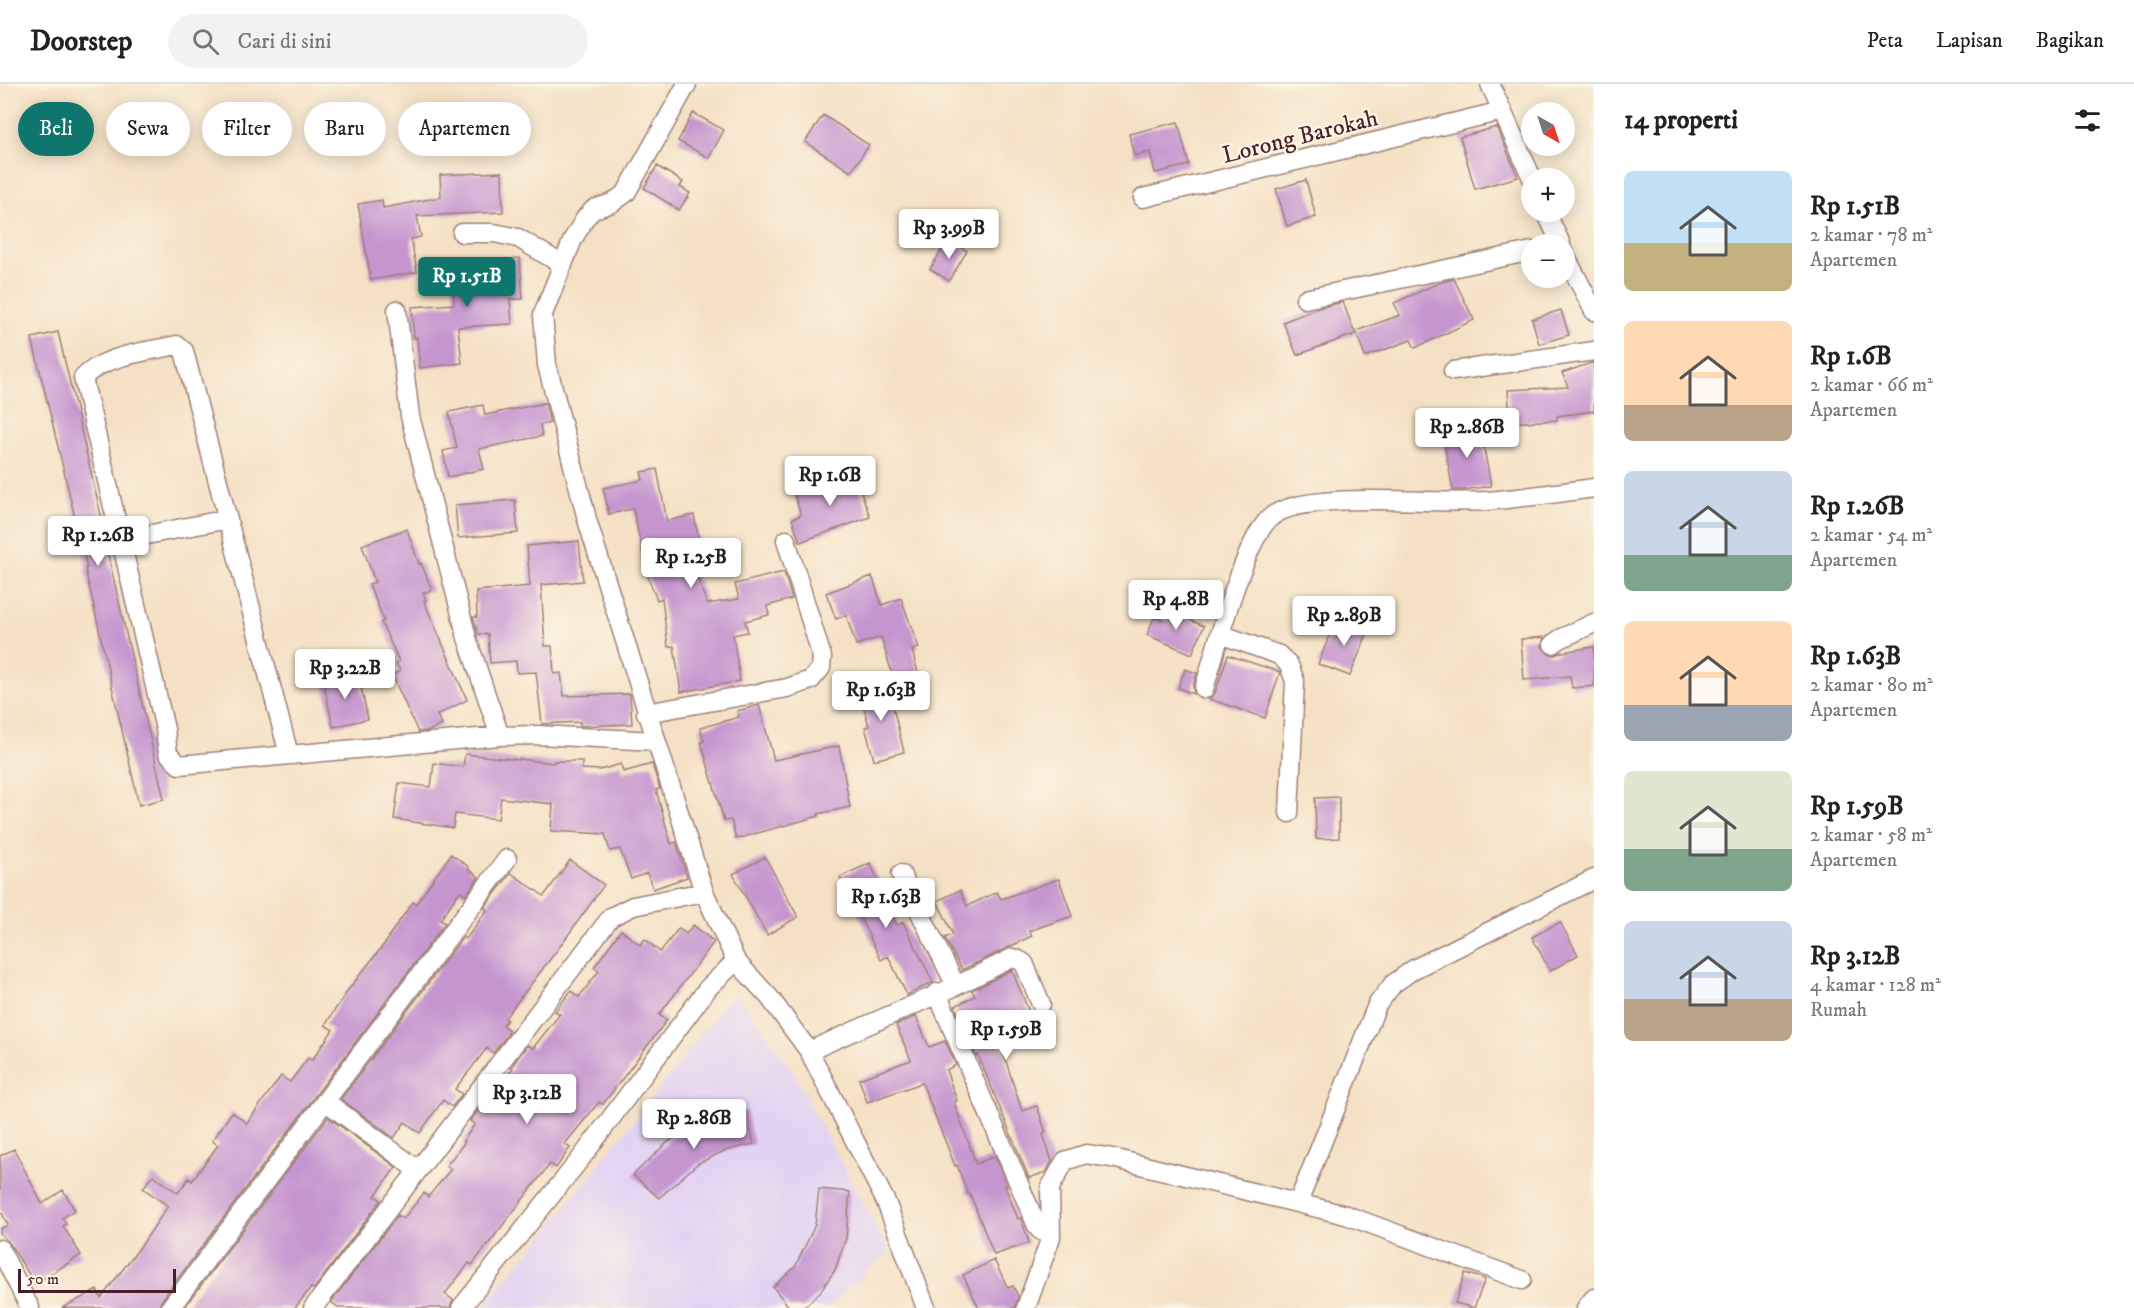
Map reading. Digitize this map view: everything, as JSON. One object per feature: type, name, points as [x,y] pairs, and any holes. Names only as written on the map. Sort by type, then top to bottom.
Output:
[{"type":"street","points":[[687,84],[626,194],[612,203],[594,209],[573,238],[543,314],[547,365],[588,523],[704,892],[736,961],[770,998],[808,1051],[886,1202],[926,1308]]},
{"type":"street","points":[[1490,84],[1528,168]]},
{"type":"street","name":"Lorong Barokah","points":[[1143,198],[1502,111]]},
{"type":"street","points":[[462,233],[494,233],[518,238],[563,265]]},
{"type":"street","points":[[1305,299],[1521,253]]},
{"type":"street","points":[[1575,274],[1594,311]]},
{"type":"street","points":[[397,310],[410,416],[466,638],[500,736]]},
{"type":"street","points":[[289,755],[184,351],[177,345],[104,362],[90,370],[83,378],[165,729],[168,753],[179,765],[500,736],[538,735],[656,741]]},
{"type":"street","points":[[1453,371],[1594,351]]},
{"type":"street","points":[[1204,689],[1241,572],[1254,542],[1271,516],[1283,509],[1297,505],[1335,501],[1484,501],[1594,488]]},
{"type":"street","points":[[121,540],[228,519]]},
{"type":"street","points":[[646,713],[787,688],[811,680],[821,668],[822,657],[786,540]]},
{"type":"street","points":[[1553,645],[1560,639],[1594,623]]},
{"type":"street","points":[[1220,634],[1279,655],[1289,665],[1295,681],[1289,813]]},
{"type":"street","points":[[170,1308],[507,859]]},
{"type":"street","points":[[901,874],[956,986]]},
{"type":"street","points":[[1298,1203],[1377,1005],[1393,984],[1414,969],[1594,879]]},
{"type":"street","points":[[313,1308],[611,917],[633,906],[704,892]]},
{"type":"street","points":[[808,1051],[956,986],[1011,958],[1017,958],[1024,963],[1041,1005]]},
{"type":"street","points":[[461,1308],[582,1157],[708,988],[736,961]]},
{"type":"street","points":[[938,993],[1037,1226],[1051,1237]]},
{"type":"street","points":[[325,1101],[418,1170]]},
{"type":"street","points":[[1026,1308],[1051,1237],[1050,1188],[1065,1161],[1086,1155],[1112,1158],[1346,1215],[1522,1280]]},
{"type":"street","points":[[0,1249],[30,1308]]},
{"type":"street","points":[[1586,1308],[1594,1298]]},
{"type":"shaded area","points":[[735,992],[790,1067],[888,1250],[828,1308],[482,1308],[549,1228]]},
{"type":"building","points":[[693,113],[724,130],[709,158],[678,141]]},
{"type":"building","points":[[823,115],[869,145],[851,172],[805,142]]},
{"type":"building","points":[[1178,122],[1189,165],[1155,173],[1150,152],[1134,156],[1129,134]]},
{"type":"building","points":[[1497,127],[1518,177],[1475,189],[1460,137]]},
{"type":"building","points":[[657,166],[683,182],[680,187],[690,193],[679,210],[644,188]]},
{"type":"building","points":[[502,172],[503,212],[417,216],[421,237],[411,239],[417,272],[371,280],[358,204],[382,200],[383,208],[441,197],[440,175]]},
{"type":"building","points":[[1306,180],[1316,217],[1287,226],[1276,189]]},
{"type":"building","points":[[948,240],[967,251],[949,281],[930,269]]},
{"type":"building","points":[[520,258],[523,299],[510,299],[512,324],[458,327],[462,363],[420,368],[417,337],[414,338],[412,307],[454,304],[452,263]]},
{"type":"building","points":[[1454,279],[1474,320],[1415,348],[1411,340],[1365,357],[1356,331],[1400,315],[1394,303],[1441,282]]},
{"type":"building","points":[[1343,302],[1355,334],[1297,355],[1283,322],[1318,308]]},
{"type":"building","points":[[1561,310],[1569,335],[1539,344],[1532,319]]},
{"type":"building","points":[[58,332],[164,799],[139,805],[85,568],[87,568],[32,338]]},
{"type":"building","points":[[1594,362],[1594,411],[1557,416],[1557,420],[1510,423],[1508,390],[1568,387],[1562,373]]},
{"type":"building","points":[[545,403],[550,423],[540,425],[542,436],[479,449],[484,469],[448,477],[443,451],[457,448],[449,412],[483,405],[485,415]]},
{"type":"building","points":[[1480,426],[1491,486],[1453,490],[1442,432]]},
{"type":"building","points":[[657,469],[667,521],[694,515],[699,541],[685,544],[707,604],[739,599],[735,584],[784,572],[792,599],[767,606],[769,615],[745,621],[748,632],[733,635],[740,681],[681,692],[674,646],[668,647],[662,598],[657,600],[648,577],[633,509],[609,514],[603,488],[643,480],[641,472]]},
{"type":"building","points":[[854,472],[870,517],[800,542],[792,519],[801,515],[794,494]]},
{"type":"building","points":[[515,500],[518,533],[458,538],[455,505]]},
{"type":"building","points":[[407,529],[419,564],[421,563],[432,590],[423,593],[426,600],[424,601],[467,700],[437,715],[442,725],[429,731],[418,732],[392,675],[400,671],[396,663],[399,661],[381,622],[384,621],[369,584],[375,582],[362,545]]},
{"type":"building","points":[[579,541],[583,581],[541,585],[545,646],[552,646],[554,674],[561,673],[564,696],[630,694],[632,724],[580,726],[580,722],[542,724],[536,672],[517,673],[516,661],[490,663],[488,634],[478,634],[473,617],[477,617],[476,591],[530,586],[527,546]]},
{"type":"building","points":[[872,576],[882,605],[901,598],[919,648],[912,650],[918,673],[894,680],[881,637],[856,645],[846,615],[836,619],[826,593]]},
{"type":"building","points":[[1166,610],[1204,626],[1192,654],[1147,635],[1154,617],[1162,620]]},
{"type":"building","points":[[1337,617],[1369,629],[1350,676],[1318,664]]},
{"type":"building","points":[[1544,637],[1542,646],[1549,654],[1555,655],[1594,647],[1594,686],[1572,688],[1570,676],[1524,680],[1521,639]]},
{"type":"building","points":[[1228,655],[1280,672],[1265,718],[1209,699],[1215,693]]},
{"type":"building","points":[[1185,669],[1197,673],[1193,686],[1194,694],[1178,688]]},
{"type":"building","points":[[358,673],[368,719],[333,727],[323,680]]},
{"type":"building","points":[[887,683],[904,752],[874,760],[865,727],[869,726],[859,691]]},
{"type":"building","points":[[759,705],[774,760],[839,746],[850,807],[818,814],[819,816],[736,839],[731,820],[724,821],[701,742],[704,741],[700,728],[739,717],[737,711]]},
{"type":"building","points":[[465,754],[554,763],[554,761],[582,761],[582,769],[600,770],[621,764],[623,772],[652,764],[660,789],[656,790],[671,844],[676,842],[687,877],[653,889],[647,873],[631,879],[620,849],[610,851],[605,834],[551,831],[553,804],[501,798],[498,819],[455,814],[453,828],[394,819],[399,783],[431,787],[434,763],[463,767]]},
{"type":"building","points":[[1339,797],[1339,838],[1316,839],[1315,798]]},
{"type":"building","points":[[451,854],[479,877],[466,895],[460,891],[440,920],[445,923],[161,1301],[159,1308],[62,1308],[97,1290],[101,1298],[143,1243],[168,1206],[143,1188],[153,1175],[178,1193],[189,1178],[192,1181],[218,1145],[212,1141],[232,1112],[247,1123],[281,1076],[290,1082],[308,1058],[312,1060],[333,1030],[325,1025],[348,990],[389,938],[413,902],[416,904]]},
{"type":"building","points":[[765,857],[798,917],[767,935],[733,874]]},
{"type":"building","points":[[570,860],[604,885],[505,1018],[507,1020],[503,1025],[510,1031],[493,1053],[487,1048],[455,1089],[462,1094],[452,1107],[443,1100],[420,1133],[405,1122],[394,1138],[341,1099],[463,937],[466,939],[487,910],[484,908],[511,873],[544,896]]},
{"type":"building","points":[[870,863],[885,894],[882,896],[897,925],[903,922],[933,982],[907,995],[888,956],[881,960],[840,877]]},
{"type":"building","points":[[1059,879],[1072,916],[1029,931],[1032,936],[962,970],[945,938],[953,934],[937,901],[960,890],[967,906],[997,892],[1001,899]]},
{"type":"building","points":[[1560,922],[1578,955],[1550,971],[1532,937]]},
{"type":"building","points":[[693,925],[714,942],[659,1015],[667,1020],[603,1104],[599,1102],[565,1144],[570,1148],[556,1168],[550,1164],[472,1265],[469,1263],[445,1294],[453,1300],[450,1308],[339,1308],[331,1302],[398,1215],[403,1219],[424,1193],[428,1197],[451,1169],[446,1166],[465,1142],[463,1141],[475,1124],[470,1121],[480,1108],[488,1112],[513,1080],[507,1075],[513,1068],[511,1067],[527,1045],[533,1048],[560,1014],[555,1011],[571,991],[579,997],[599,971],[594,967],[621,930],[640,945],[645,939],[660,952],[679,928],[686,934]]},
{"type":"building","points":[[1012,970],[1036,1029],[1001,1046],[1022,1111],[1037,1106],[1052,1161],[1046,1172],[1029,1178],[955,1006],[975,996],[972,990]]},
{"type":"building","points":[[916,1016],[929,1047],[945,1041],[956,1065],[946,1070],[957,1101],[954,1102],[976,1164],[995,1156],[1029,1243],[994,1255],[922,1083],[867,1102],[859,1079],[911,1060],[896,1025]]},
{"type":"building","points":[[746,1111],[754,1144],[724,1151],[697,1164],[659,1198],[633,1175],[668,1142],[696,1124],[720,1115]]},
{"type":"building","points":[[328,1117],[396,1167],[375,1196],[381,1200],[314,1289],[311,1288],[295,1308],[184,1308]]},
{"type":"building","points":[[14,1149],[42,1204],[63,1190],[75,1210],[62,1218],[66,1224],[63,1226],[81,1255],[35,1284],[10,1244],[0,1233],[0,1229],[8,1225],[0,1210],[0,1156]]},
{"type":"building","points":[[819,1189],[850,1192],[846,1238],[835,1270],[820,1292],[803,1308],[790,1308],[773,1287],[795,1267],[815,1225]]},
{"type":"building","points":[[994,1260],[1008,1288],[1013,1286],[1018,1296],[1015,1308],[979,1308],[963,1275]]},
{"type":"building","points":[[1465,1273],[1485,1279],[1474,1308],[1455,1303]]}]
